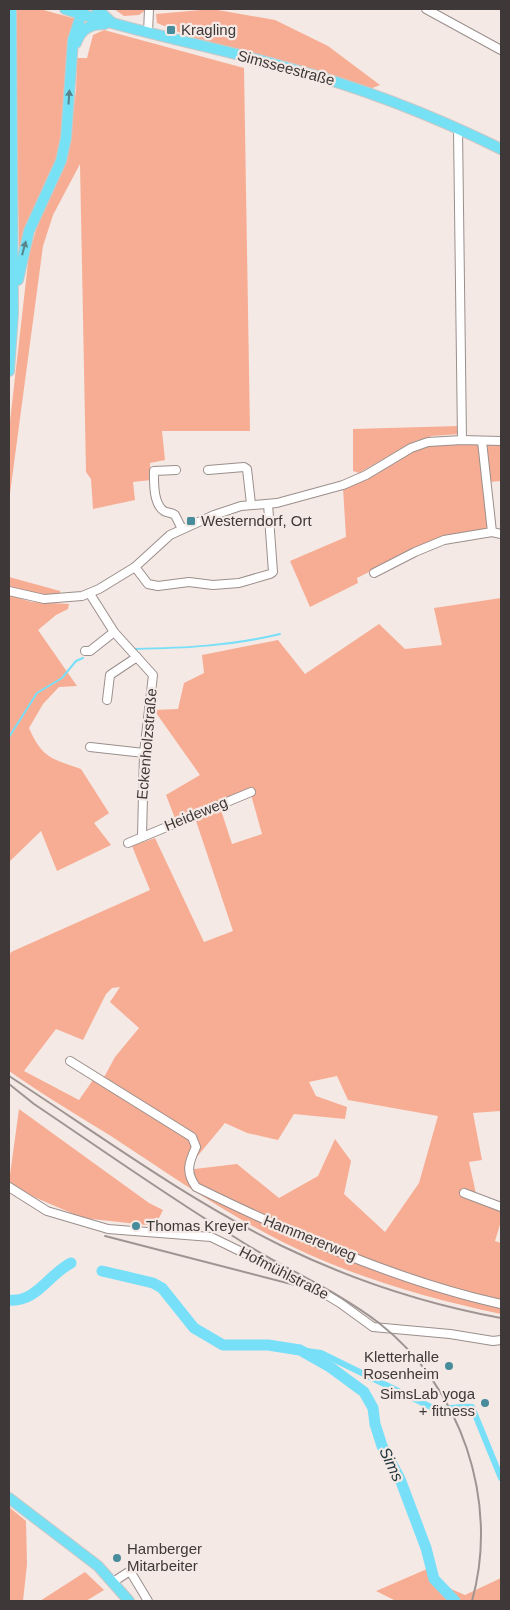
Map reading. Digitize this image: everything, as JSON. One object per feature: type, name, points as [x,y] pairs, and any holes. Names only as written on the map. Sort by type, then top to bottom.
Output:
[{"type":"main road","points":[[9,371],[13,313],[11,9]]},
{"type":"main road","points":[[97,9],[116,25]]},
{"type":"main road","points":[[13,313],[22,258],[29,231],[61,161],[66,138],[76,10]]},
{"type":"main road","name":"Simsseestraße","points":[[76,10],[116,25],[148,34],[327,79],[415,110],[501,149]]},
{"type":"main road","points":[[72,58],[78,38],[84,30],[95,25],[116,25]]},
{"type":"main road","points":[[9,1498],[98,1566],[129,1601]]},
{"type":"street","points":[[148,34],[149,9]]},
{"type":"street","points":[[426,9],[435,11],[501,50]]},
{"type":"street","points":[[458,129],[462,440]]},
{"type":"street","points":[[9,591],[29,597],[53,600],[74,599],[90,594],[135,567],[164,540],[182,529],[214,515],[251,504],[268,504],[348,484],[420,445],[438,440],[501,441]]},
{"type":"street","points":[[482,441],[492,532]]},
{"type":"street","points":[[208,470],[244,467],[247,469],[251,504]]},
{"type":"street","points":[[176,470],[154,471],[155,488],[157,501],[163,510],[175,515],[182,529]]},
{"type":"street","points":[[135,567],[148,584],[158,586],[189,582],[213,584],[239,583],[270,574],[272,572],[268,504]]},
{"type":"street","points":[[374,573],[415,552],[444,540],[492,532],[501,534]]},
{"type":"street","name":"Eckenholzstraße","points":[[90,594],[114,632],[153,675],[144,753],[142,837]]},
{"type":"street","points":[[85,651],[90,651],[114,632]]},
{"type":"street","points":[[107,700],[110,675],[137,657]]},
{"type":"street","points":[[90,747],[144,753]]},
{"type":"street","name":"Heideweg","points":[[128,843],[251,792]]},
{"type":"street","name":"Hammererweg","points":[[70,1061],[192,1137],[196,1147],[188,1170],[190,1178],[196,1187],[297,1233],[405,1276],[465,1296],[501,1304]]},
{"type":"street","name":"Hofmühlstraße","points":[[9,1187],[47,1211],[108,1229],[211,1237],[312,1286],[340,1303],[373,1327],[450,1334],[493,1341],[501,1340]]},
{"type":"street","points":[[464,1193],[501,1207]]},
{"type":"street","points":[[113,1582],[130,1571],[148,1601]]},
{"type":"shaded area","points":[[15,9],[40,9],[76,19],[60,149],[19,254]]},
{"type":"shaded area","points":[[114,9],[147,9],[139,15],[124,16]]},
{"type":"shaded area","points":[[212,9],[275,20],[328,46],[380,85],[370,89],[292,63],[195,39],[157,23],[156,14]]},
{"type":"shaded area","points":[[104,30],[244,68],[250,431],[162,431],[165,460],[150,463],[151,480],[133,482],[135,500],[93,509],[91,479],[86,472],[80,164],[53,215],[43,246],[9,501],[9,430],[29,254],[38,223],[66,162],[76,91],[77,58],[87,58],[93,35]]},
{"type":"shaded area","points":[[459,426],[459,434],[432,436],[413,442],[359,473],[353,471],[353,429]]},
{"type":"shaded area","points":[[445,443],[480,443],[490,527],[488,530],[411,551],[357,578],[358,583],[310,607],[290,561],[346,537],[343,488],[421,447]]},
{"type":"shaded area","points":[[487,444],[501,444],[501,481],[489,482]]},
{"type":"shaded area","points":[[9,577],[60,591],[61,595],[49,596],[9,588]]},
{"type":"shaded area","points":[[9,595],[32,602],[69,604],[68,609],[56,615],[38,630],[77,686],[59,687],[43,704],[29,728],[39,746],[49,756],[62,763],[81,769],[109,813],[94,823],[111,845],[57,871],[41,831],[9,862]]},
{"type":"shaded area","points":[[501,598],[501,1113],[500,1111],[473,1113],[482,1160],[469,1162],[477,1198],[501,1205],[501,1221],[495,1241],[501,1243],[501,1314],[452,1303],[380,1282],[333,1265],[284,1243],[210,1201],[9,1071],[9,957],[11,952],[150,890],[132,846],[155,838],[204,942],[233,931],[195,818],[220,807],[232,844],[262,834],[250,791],[176,821],[166,795],[200,775],[154,710],[178,709],[184,683],[204,673],[202,655],[278,640],[305,674],[379,624],[405,649],[442,645],[434,608]],"holes":[[[120,987],[110,1002],[139,1028],[115,1057],[102,1081],[95,1077],[79,1100],[24,1071],[56,1029],[83,1040],[106,994],[112,988]],[[337,1076],[348,1100],[438,1116],[419,1183],[385,1232],[344,1194],[351,1161],[335,1139],[318,1176],[279,1198],[237,1164],[186,1170],[225,1123],[247,1133],[278,1140],[294,1114],[345,1119],[347,1107],[316,1096],[309,1082]]]},
{"type":"shaded area","points":[[19,1109],[149,1203],[163,1210],[155,1226],[83,1218],[27,1194],[9,1182]]},
{"type":"shaded area","points":[[9,1507],[26,1521],[27,1564],[23,1601],[9,1601]]},
{"type":"shaded area","points":[[427,1569],[451,1589],[465,1595],[501,1578],[501,1601],[396,1601],[376,1591]]},
{"type":"shaded area","points":[[85,1572],[104,1590],[86,1601],[40,1601]]},
{"type":"waterway","points":[[134,649],[207,646],[280,634]]},
{"type":"waterway","points":[[9,737],[37,693],[62,678],[76,661],[83,658]]},
{"type":"waterway","name":"Sims","points":[[9,1300],[19,1300],[35,1293],[71,1263]]},
{"type":"waterway","name":"Sims","points":[[102,1271],[153,1283],[162,1288],[194,1328],[223,1345],[268,1345],[300,1350],[330,1367],[364,1392],[373,1408],[375,1424],[382,1446],[400,1479],[426,1548],[434,1579],[455,1601]]},
{"type":"waterway","name":"Sims","points":[[300,1350],[321,1353],[433,1408],[472,1407],[501,1478]]},
{"type":"railway","points":[[9,1076],[177,1187],[246,1228],[282,1246],[335,1270],[389,1290],[445,1306],[501,1318]]},
{"type":"railway","points":[[9,1084],[34,1104],[185,1206],[254,1249],[327,1289],[362,1311],[379,1323],[408,1349],[432,1379],[452,1413],[467,1448],[476,1486],[481,1524],[479,1563],[472,1601]]},
{"type":"railway","points":[[105,1236],[322,1292]]},
{"type":"place","name":"Kragling","points":[[171,30]]},
{"type":"place","name":"Westerndorf, Ort","points":[[191,521]]},
{"type":"place","name":"Thomas Kreyer","points":[[136,1226]]},
{"type":"place","name":"Kletterhalle Rosenheim","points":[[449,1366]]},
{"type":"place","name":"SimsLab yoga + fitness","points":[[485,1403]]},
{"type":"place","name":"Hamberger Mitarbeiter","points":[[117,1558]]}]
